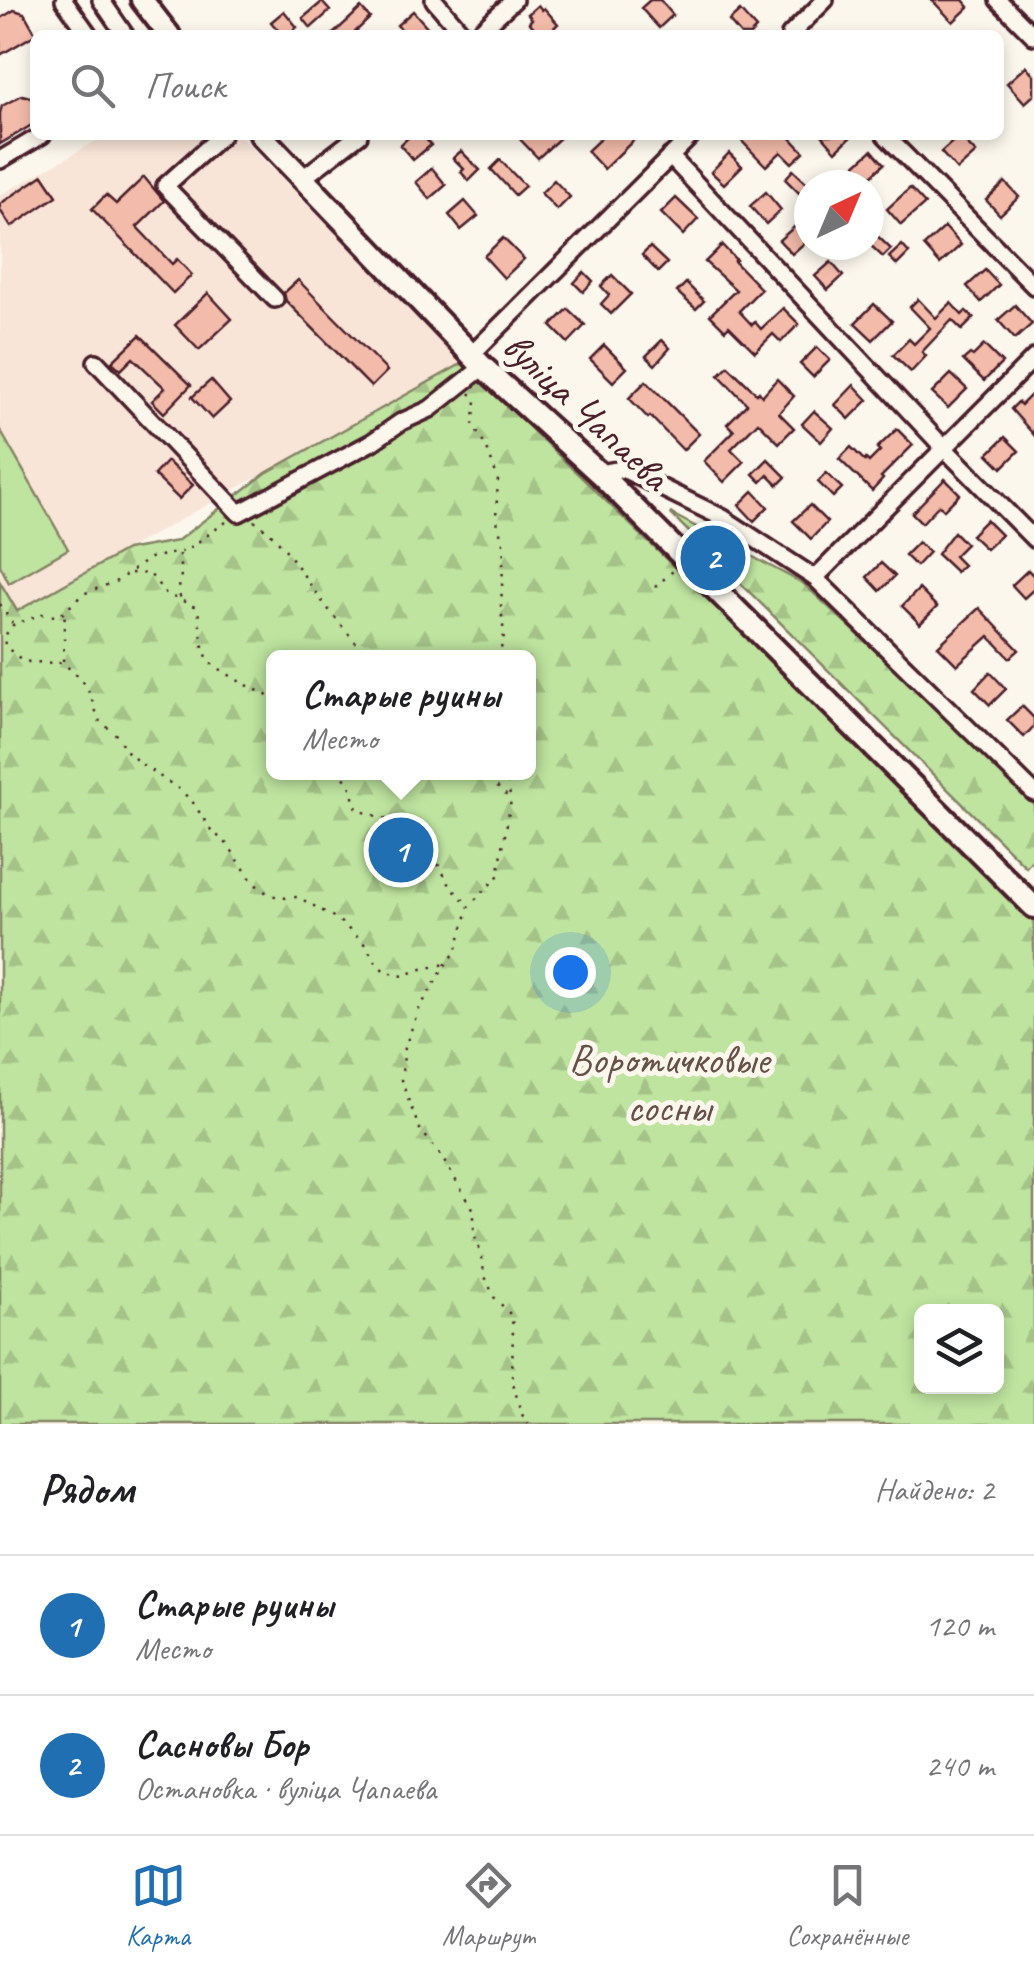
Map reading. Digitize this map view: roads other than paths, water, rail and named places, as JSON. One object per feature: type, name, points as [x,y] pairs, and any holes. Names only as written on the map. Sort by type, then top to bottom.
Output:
[{"type":"main road","points":[[142,0],[165,30]]},
{"type":"main road","name":"вуліца Чапаева","points":[[266,140],[477,361],[598,473],[1034,907]]},
{"type":"street","points":[[64,0],[85,30]]},
{"type":"street","points":[[101,0],[122,30]]},
{"type":"street","points":[[434,0],[460,30]]},
{"type":"street","points":[[481,30],[514,0]]},
{"type":"street","points":[[795,30],[825,0]]},
{"type":"street","points":[[998,0],[1034,36]]},
{"type":"street","points":[[1012,14],[1026,0]]},
{"type":"street","points":[[0,160],[34,140]]},
{"type":"street","points":[[216,140],[165,186],[275,299]]},
{"type":"street","points":[[303,178],[352,140]]},
{"type":"street","points":[[96,362],[239,513],[430,409],[464,383],[477,361],[687,140]]},
{"type":"street","points":[[891,140],[1034,286]]},
{"type":"street","points":[[670,156],[944,448],[1034,538]]},
{"type":"street","points":[[815,578],[1034,358]]},
{"type":"street","points":[[598,473],[623,469],[640,477],[723,518],[815,578],[1034,792]]},
{"type":"place","name":"Сасновы Бор","points":[[713,558]]},
{"type":"place","name":"Старые руины","points":[[401,850]]},
{"type":"park label","name":"Воротичковые сосны","points":[[669,1083]]}]
